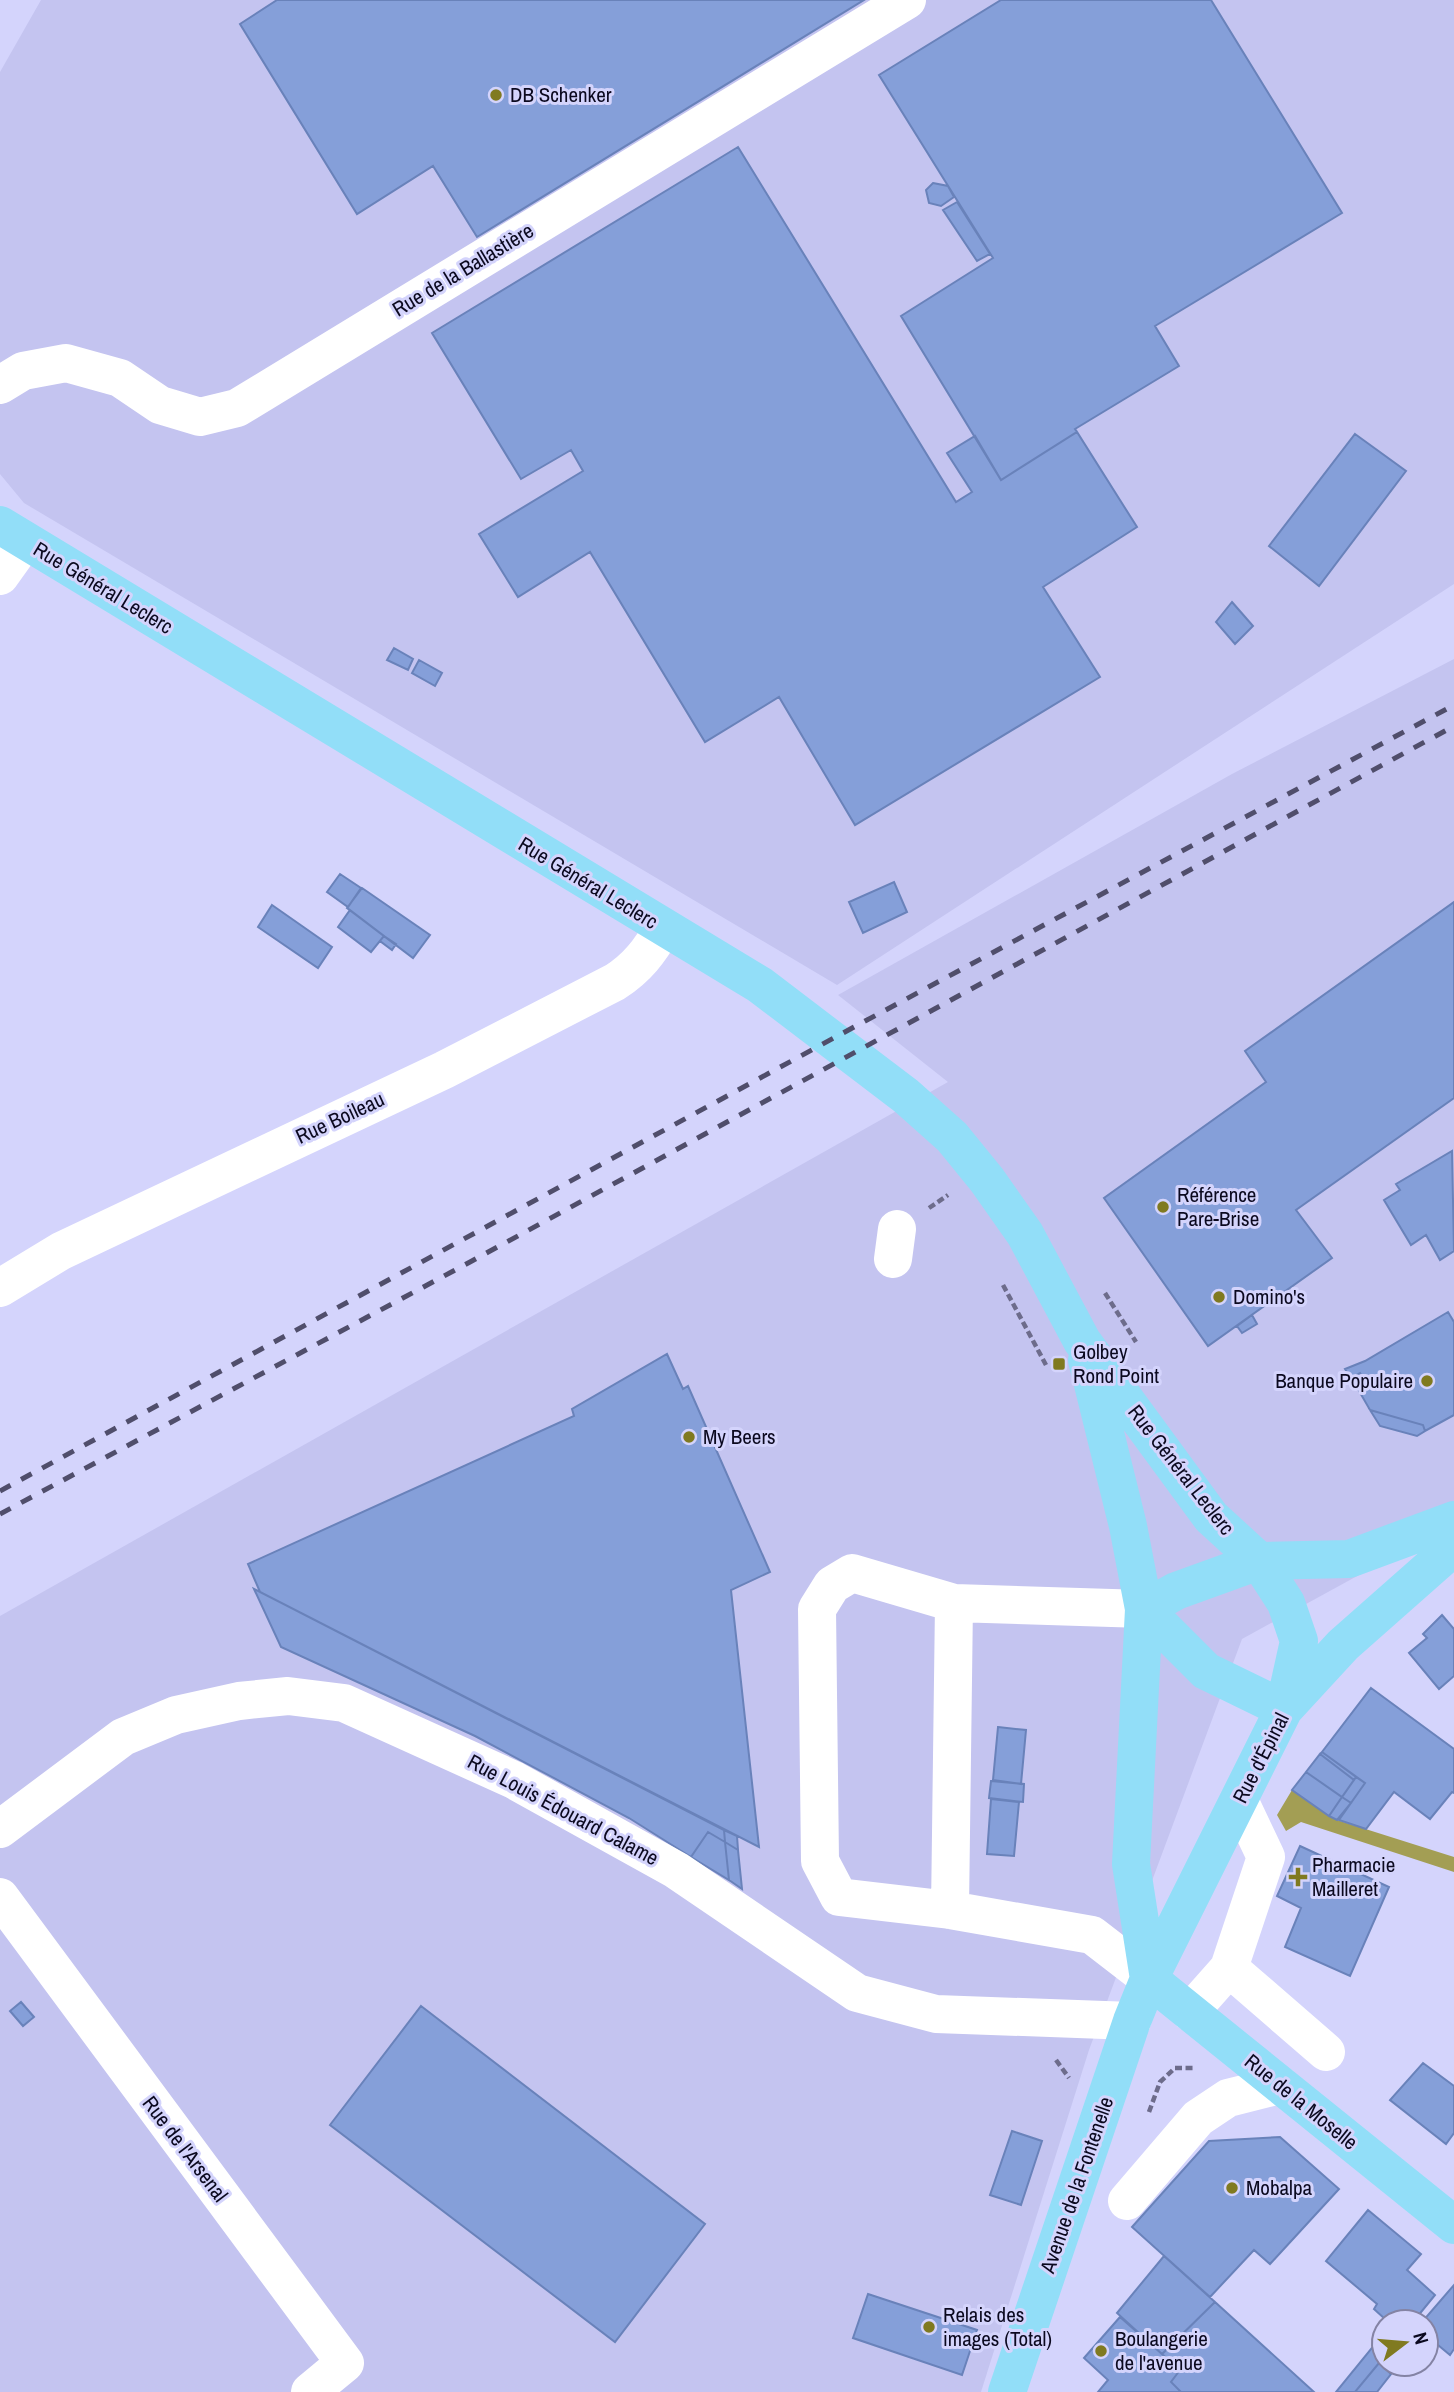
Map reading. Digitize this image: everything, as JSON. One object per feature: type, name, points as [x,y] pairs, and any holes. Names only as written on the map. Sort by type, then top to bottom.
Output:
[{"type":"main road","name":"Rue Général Leclerc","points":[[13,533],[760,985],[906,1096],[952,1138],[1025,1234],[1082,1340],[1218,1527],[1259,1561],[1286,1603],[1299,1641],[1284,1709]]},
{"type":"main road","name":"Rue Général Leclerc","points":[[1082,1340],[1130,1538],[1144,1609],[1131,1864],[1149,1979]]},
{"type":"main road","points":[[1284,1709],[1206,1671],[1144,1609],[1176,1591],[1259,1561],[1349,1559],[1454,1520]]},
{"type":"main road","name":"Rue d'Épinal","points":[[1149,1979],[1284,1709],[1343,1645],[1454,1546]]},
{"type":"main road","name":"Rue de la Moselle","points":[[1149,1979],[1454,2225]]},
{"type":"main road","name":"Avenue de la Fontenelle","points":[[1007,2392],[1132,2021],[1149,1979]]},
{"type":"street","name":"Rue de la Ballastière","points":[[0,385],[23,371],[66,363],[120,378],[160,405],[200,417],[237,408],[907,0]]},
{"type":"street","points":[[0,576],[13,533]]},
{"type":"street","name":"Rue Boileau","points":[[0,1288],[73,1245],[443,1070],[615,982],[631,972],[651,950],[663,928]]},
{"type":"street","points":[[1144,1609],[954,1603],[852,1573],[832,1585],[817,1609],[816,1676],[820,1861],[839,1897],[950,1910],[1092,1935],[1149,1979]]},
{"type":"street","points":[[950,1910],[954,1603]]},
{"type":"street","name":"Rue Louis Édouard Calame","points":[[0,1829],[122,1737],[176,1715],[239,1701],[288,1696],[344,1703],[514,1780],[676,1870],[857,1993],[936,2014],[1132,2021]]},
{"type":"street","points":[[1190,2012],[1229,1968],[1266,1857],[1239,1800]]},
{"type":"street","name":"Rue de l'Arsenal","points":[[0,1898],[345,2363],[310,2392]]},
{"type":"street","points":[[1229,1968],[1326,2052]]},
{"type":"street","points":[[1127,2201],[1198,2118],[1228,2098],[1280,2085]]},
{"type":"path","points":[[895,1244],[981,1173]]},
{"type":"path","points":[[1045,2018],[1046,2054],[1058,2062],[1070,2083]]},
{"type":"path","points":[[1147,2116],[1160,2082],[1175,2068],[1191,2066],[1214,2081],[1235,2048]]},
{"type":"shaded area","points":[[41,0],[1454,0],[1454,584],[837,985],[24,503],[0,474],[0,72]]},
{"type":"shaded area","points":[[1454,659],[1454,1523],[1242,1639],[1089,2050],[981,2392],[0,2392],[0,1616],[948,1082],[838,995],[1232,774]]},
{"type":"shaded area","points":[[1292,1790],[1337,1820],[1454,1857],[1454,1872],[1301,1822],[1286,1831],[1277,1815]]},
{"type":"building","name":"DB Schenker","points":[[277,0],[864,0],[477,237],[433,166],[357,214],[240,24]]},
{"type":"building","points":[[1001,0],[1211,0],[1342,213],[1155,326],[1179,366],[1075,429],[1077,432],[1001,480],[901,316],[993,258],[879,75]]},
{"type":"building","points":[[738,147],[956,502],[972,492],[947,453],[975,436],[1001,480],[1077,432],[1137,527],[1043,587],[1100,677],[855,825],[779,697],[705,742],[590,552],[518,597],[479,534],[583,471],[571,450],[521,479],[432,333]]},
{"type":"building","points":[[933,183],[948,186],[954,197],[941,206],[929,203],[926,190]]},
{"type":"building","points":[[957,202],[990,254],[977,261],[943,210]]},
{"type":"building","points":[[1355,434],[1406,471],[1319,586],[1269,546]]},
{"type":"building","points":[[1232,602],[1253,626],[1235,644],[1216,622]]},
{"type":"building","points":[[394,648],[413,659],[408,670],[387,660]]},
{"type":"building","points":[[419,660],[442,673],[435,686],[412,673]]},
{"type":"building","points":[[340,874],[361,888],[348,907],[327,892]]},
{"type":"building","points":[[894,882],[907,912],[863,933],[849,902]]},
{"type":"building","points":[[362,888],[430,935],[413,958],[347,908]]},
{"type":"building","points":[[1454,902],[1454,1098],[1296,1210],[1332,1258],[1208,1346],[1104,1198],[1266,1082],[1245,1051]]},
{"type":"building","points":[[272,905],[332,947],[318,968],[258,927]]},
{"type":"building","points":[[350,910],[384,936],[371,952],[338,927]]},
{"type":"building","points":[[384,936],[396,944],[392,950],[380,941]]},
{"type":"building","points":[[1452,1151],[1454,1251],[1440,1260],[1426,1235],[1411,1245],[1384,1200],[1400,1190],[1396,1184]]},
{"type":"building","points":[[1448,1312],[1454,1322],[1454,1415],[1425,1431],[1423,1425],[1370,1410],[1359,1391],[1368,1386],[1360,1373],[1351,1378],[1345,1369],[1365,1361]]},
{"type":"building","points":[[1252,1315],[1257,1324],[1242,1333],[1237,1326]]},
{"type":"building","points":[[667,1354],[683,1389],[688,1386],[770,1572],[731,1590],[759,1847],[260,1592],[248,1564],[574,1416],[572,1409]]},
{"type":"building","points":[[1360,1373],[1368,1386],[1359,1391],[1351,1378]]},
{"type":"building","points":[[1370,1410],[1423,1425],[1425,1431],[1417,1436],[1380,1426]]},
{"type":"building","points":[[254,1589],[724,1830],[725,1842],[708,1832],[691,1857],[629,1818],[475,1736],[281,1647]]},
{"type":"building","points":[[1442,1615],[1454,1629],[1454,1676],[1439,1689],[1409,1653],[1427,1638],[1423,1634]]},
{"type":"building","points":[[1371,1688],[1454,1749],[1454,1793],[1452,1792],[1430,1819],[1394,1792],[1366,1829],[1339,1820],[1365,1783],[1322,1752]]},
{"type":"building","points":[[998,1727],[1026,1730],[1021,1784],[993,1780]]},
{"type":"building","points":[[1322,1752],[1356,1777],[1354,1780],[1320,1754]]},
{"type":"building","points":[[1320,1754],[1354,1780],[1342,1797],[1306,1772]]},
{"type":"building","points":[[1306,1772],[1342,1797],[1329,1816],[1292,1790]]},
{"type":"building","points":[[1356,1777],[1365,1783],[1351,1803],[1342,1797]]},
{"type":"building","points":[[991,1781],[1024,1784],[1023,1802],[989,1798]]},
{"type":"building","points":[[1342,1797],[1351,1803],[1337,1820],[1329,1816]]},
{"type":"building","points":[[991,1799],[1019,1802],[1014,1856],[987,1854]]},
{"type":"building","points":[[724,1830],[737,1836],[738,1850],[725,1842]]},
{"type":"building","points":[[708,1832],[725,1842],[729,1880],[691,1857]]},
{"type":"building","points":[[725,1842],[738,1850],[742,1889],[729,1880]]},
{"type":"building","points":[[1300,1846],[1389,1887],[1350,1976],[1285,1947],[1301,1908],[1277,1896]]},
{"type":"building","points":[[21,2002],[34,2017],[23,2026],[10,2011]]},
{"type":"building","points":[[421,2006],[705,2224],[615,2342],[330,2125]]},
{"type":"building","points":[[1423,2063],[1454,2086],[1454,2133],[1446,2144],[1390,2100]]},
{"type":"building","points":[[1012,2131],[1042,2141],[1021,2205],[990,2195]]},
{"type":"building","points":[[1280,2137],[1339,2189],[1270,2264],[1254,2250],[1210,2297],[1132,2227],[1209,2141]]},
{"type":"building","points":[[1368,2210],[1421,2254],[1407,2270],[1435,2295],[1424,2308],[1375,2308],[1377,2304],[1326,2261]]},
{"type":"building","points":[[1164,2256],[1215,2302],[1162,2354],[1117,2313]]},
{"type":"building","points":[[1454,2285],[1454,2349],[1450,2355],[1440,2347],[1440,2308],[1434,2308]]},
{"type":"building","points":[[868,2294],[977,2330],[962,2375],[853,2338]]},
{"type":"building","points":[[1215,2302],[1314,2392],[1181,2392],[1171,2382],[1180,2370],[1162,2354]]},
{"type":"building","points":[[1120,2317],[1180,2370],[1171,2382],[1181,2392],[1098,2392],[1108,2380],[1084,2358]]},
{"type":"building","points":[[1370,2350],[1370,2374],[1355,2392],[1336,2392]]},
{"type":"building","points":[[1370,2374],[1370,2378],[1388,2378],[1377,2392],[1355,2392]]},
{"type":"railway","points":[[0,1491],[1454,705]]},
{"type":"railway","points":[[0,1514],[470,1262],[1454,726]]},
{"type":"place","name":"DB Schenker","points":[[496,95]]},
{"type":"place","name":"Référence Pare-Brise","points":[[1163,1207]]},
{"type":"place","name":"Domino's","points":[[1219,1297]]},
{"type":"place","name":"Golbey Rond Point","points":[[1059,1364]]},
{"type":"place","name":"Banque Populaire","points":[[1427,1381]]},
{"type":"place","name":"My Beers","points":[[689,1437]]},
{"type":"place","name":"Pharmacie Mailleret","points":[[1298,1877]]},
{"type":"place","name":"Mobalpa","points":[[1232,2188]]},
{"type":"place","name":"Relais des images (Total)","points":[[929,2327]]},
{"type":"place","name":"Boulangerie de l'avenue","points":[[1101,2351]]}]
